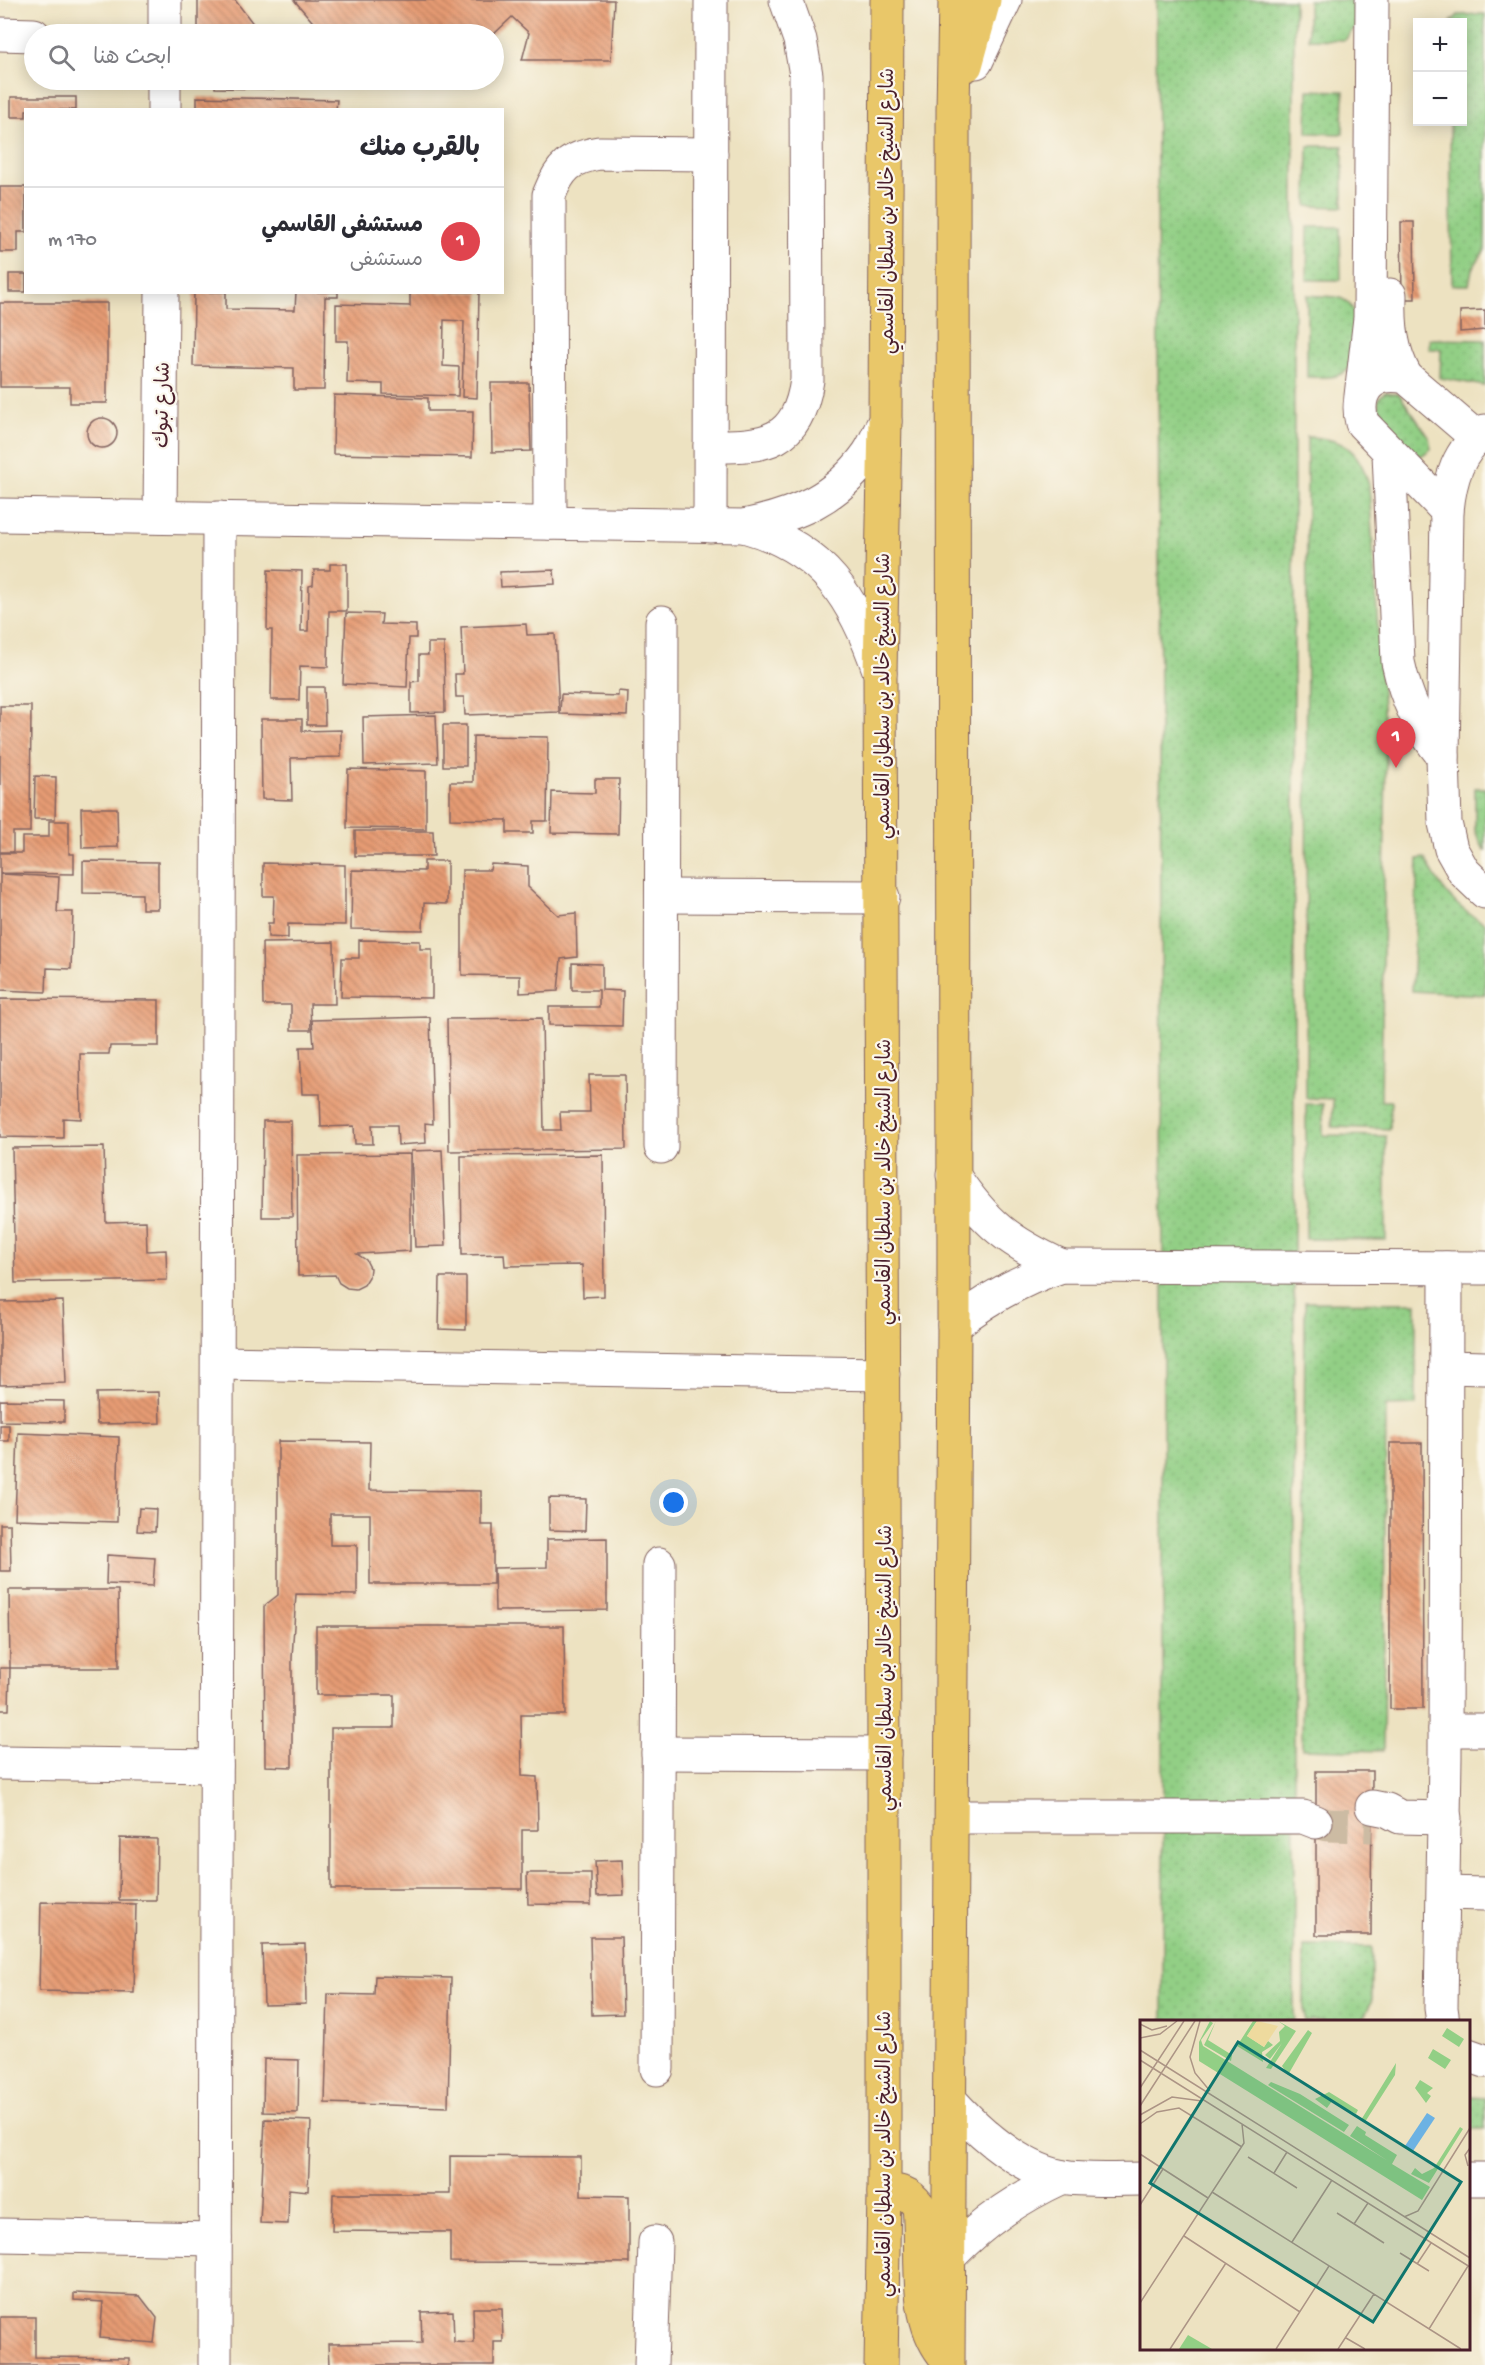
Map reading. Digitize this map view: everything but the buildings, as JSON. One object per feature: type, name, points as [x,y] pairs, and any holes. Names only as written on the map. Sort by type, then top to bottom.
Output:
[{"type":"main road","points":[[862,0],[887,87]]},
{"type":"main road","name":"شارع الشيخ خالد بن سلطان القاسمي","points":[[881,2365],[884,2193],[884,1374],[880,674],[885,421],[887,0]]},
{"type":"main road","points":[[948,2362],[954,1325],[953,110],[955,0]]},
{"type":"main road","points":[[953,110],[984,0]]},
{"type":"main road","points":[[884,2193],[904,2192],[919,2206],[923,2300],[934,2342],[948,2362]]},
{"type":"street","points":[[165,0],[165,24]]},
{"type":"street","points":[[711,0],[711,526]]},
{"type":"street","points":[[710,446],[750,447],[769,442],[785,431],[797,417],[804,399],[807,380],[806,75],[800,40],[786,0]]},
{"type":"street","points":[[953,110],[1005,0]]},
{"type":"street","points":[[1372,0],[1370,318],[1358,410],[1362,423],[1447,511]]},
{"type":"street","points":[[1393,0],[1390,20],[1389,325],[1395,354],[1406,377]]},
{"type":"street","points":[[0,34],[24,34]]},
{"type":"street","points":[[164,90],[164,108]]},
{"type":"street","points":[[550,523],[549,195],[555,178],[566,165],[582,156],[599,153],[711,153]]},
{"type":"street","name":"شارع تبوك","points":[[160,517],[162,294]]},
{"type":"street","points":[[1361,396],[1368,384],[1380,376],[1393,374],[1406,377],[1481,434],[1460,459],[1450,484],[1447,511],[1443,756],[1444,824],[1451,849],[1464,872],[1485,892]]},
{"type":"street","points":[[0,515],[744,526],[781,518],[815,504],[845,481],[869,453],[885,421]]},
{"type":"street","points":[[1389,453],[1398,662],[1413,712],[1426,736],[1443,756]]},
{"type":"street","points":[[214,2365],[219,518]]},
{"type":"street","points":[[744,526],[790,544],[823,568],[849,599],[867,635],[880,674]]},
{"type":"street","points":[[662,622],[662,1148]]},
{"type":"street","points":[[662,896],[883,897]]},
{"type":"street","points":[[953,1175],[973,1205],[999,1231],[1029,1251],[1062,1266]]},
{"type":"street","points":[[954,1325],[1005,1289],[1062,1266],[1485,1268]]},
{"type":"street","points":[[1443,2020],[1446,1268]]},
{"type":"street","points":[[218,1363],[884,1374]]},
{"type":"street","points":[[1446,1367],[1485,1368]]},
{"type":"street","points":[[657,2069],[659,1564]]},
{"type":"street","points":[[1445,1730],[1485,1730]]},
{"type":"street","points":[[658,1753],[884,1754]]},
{"type":"street","points":[[0,1763],[216,1766]]},
{"type":"street","points":[[1381,1816],[1444,1818]]},
{"type":"street","points":[[952,1817],[1312,1817]]},
{"type":"street","points":[[1443,1893],[1485,1894]]},
{"type":"street","points":[[1470,2056],[1485,2061]]},
{"type":"street","points":[[951,2101],[974,2127],[1001,2148],[1031,2165],[1063,2177],[1140,2179]]},
{"type":"street","points":[[950,2256],[974,2231],[1002,2210],[1031,2192],[1063,2177]]},
{"type":"street","points":[[0,2235],[215,2239]]},
{"type":"street","points":[[651,2365],[655,2242]]},
{"type":"green space","points":[[1156,0],[1294,0],[1294,2020],[1163,2020],[1163,1267]]},
{"type":"green space","points":[[1308,0],[1364,0],[1356,26],[1345,40],[1308,39]]},
{"type":"green space","points":[[1485,14],[1485,250],[1472,269],[1469,285],[1452,285],[1450,126],[1467,126],[1467,18],[1455,18],[1458,15]]},
{"type":"green space","points":[[1308,90],[1344,91],[1343,134],[1307,133]]},
{"type":"green space","points":[[1308,146],[1343,146],[1343,207],[1307,206]]},
{"type":"green space","points":[[1308,227],[1340,227],[1341,280],[1307,280]]},
{"type":"green space","points":[[1307,295],[1336,297],[1346,301],[1352,308],[1355,316],[1355,337],[1350,368],[1345,372],[1330,377],[1307,377]]},
{"type":"green space","points":[[1430,339],[1485,340],[1485,386],[1440,378],[1441,349],[1429,349]]},
{"type":"green space","points":[[1386,392],[1399,394],[1429,437],[1431,449],[1421,456],[1410,451],[1379,408],[1379,398]]},
{"type":"green space","points":[[1307,437],[1331,440],[1349,448],[1361,463],[1369,486],[1386,755],[1381,1101],[1391,1101],[1390,1129],[1332,1127],[1333,1099],[1306,1098]]},
{"type":"green space","points":[[1475,788],[1485,788],[1485,852],[1475,831]]},
{"type":"green space","points":[[1425,858],[1449,896],[1465,911],[1485,923],[1485,995],[1412,991],[1418,859]]},
{"type":"green space","points":[[1306,1104],[1323,1104],[1323,1135],[1386,1136],[1386,1240],[1306,1239]]},
{"type":"green space","points":[[1305,1302],[1416,1303],[1416,1405],[1386,1406],[1383,1751],[1302,1749]]},
{"type":"green space","points":[[1304,1946],[1372,1947],[1372,1999],[1363,2020],[1304,2020]]},
{"type":"green space","points":[[1470,2096],[1485,2097],[1485,2129],[1470,2129]]},
{"type":"tunnel","points":[[1316,1822],[1328,1825],[1372,1826]]},
{"type":"place","name":"مستشفى القاسمي","points":[[1396,768]]}]
